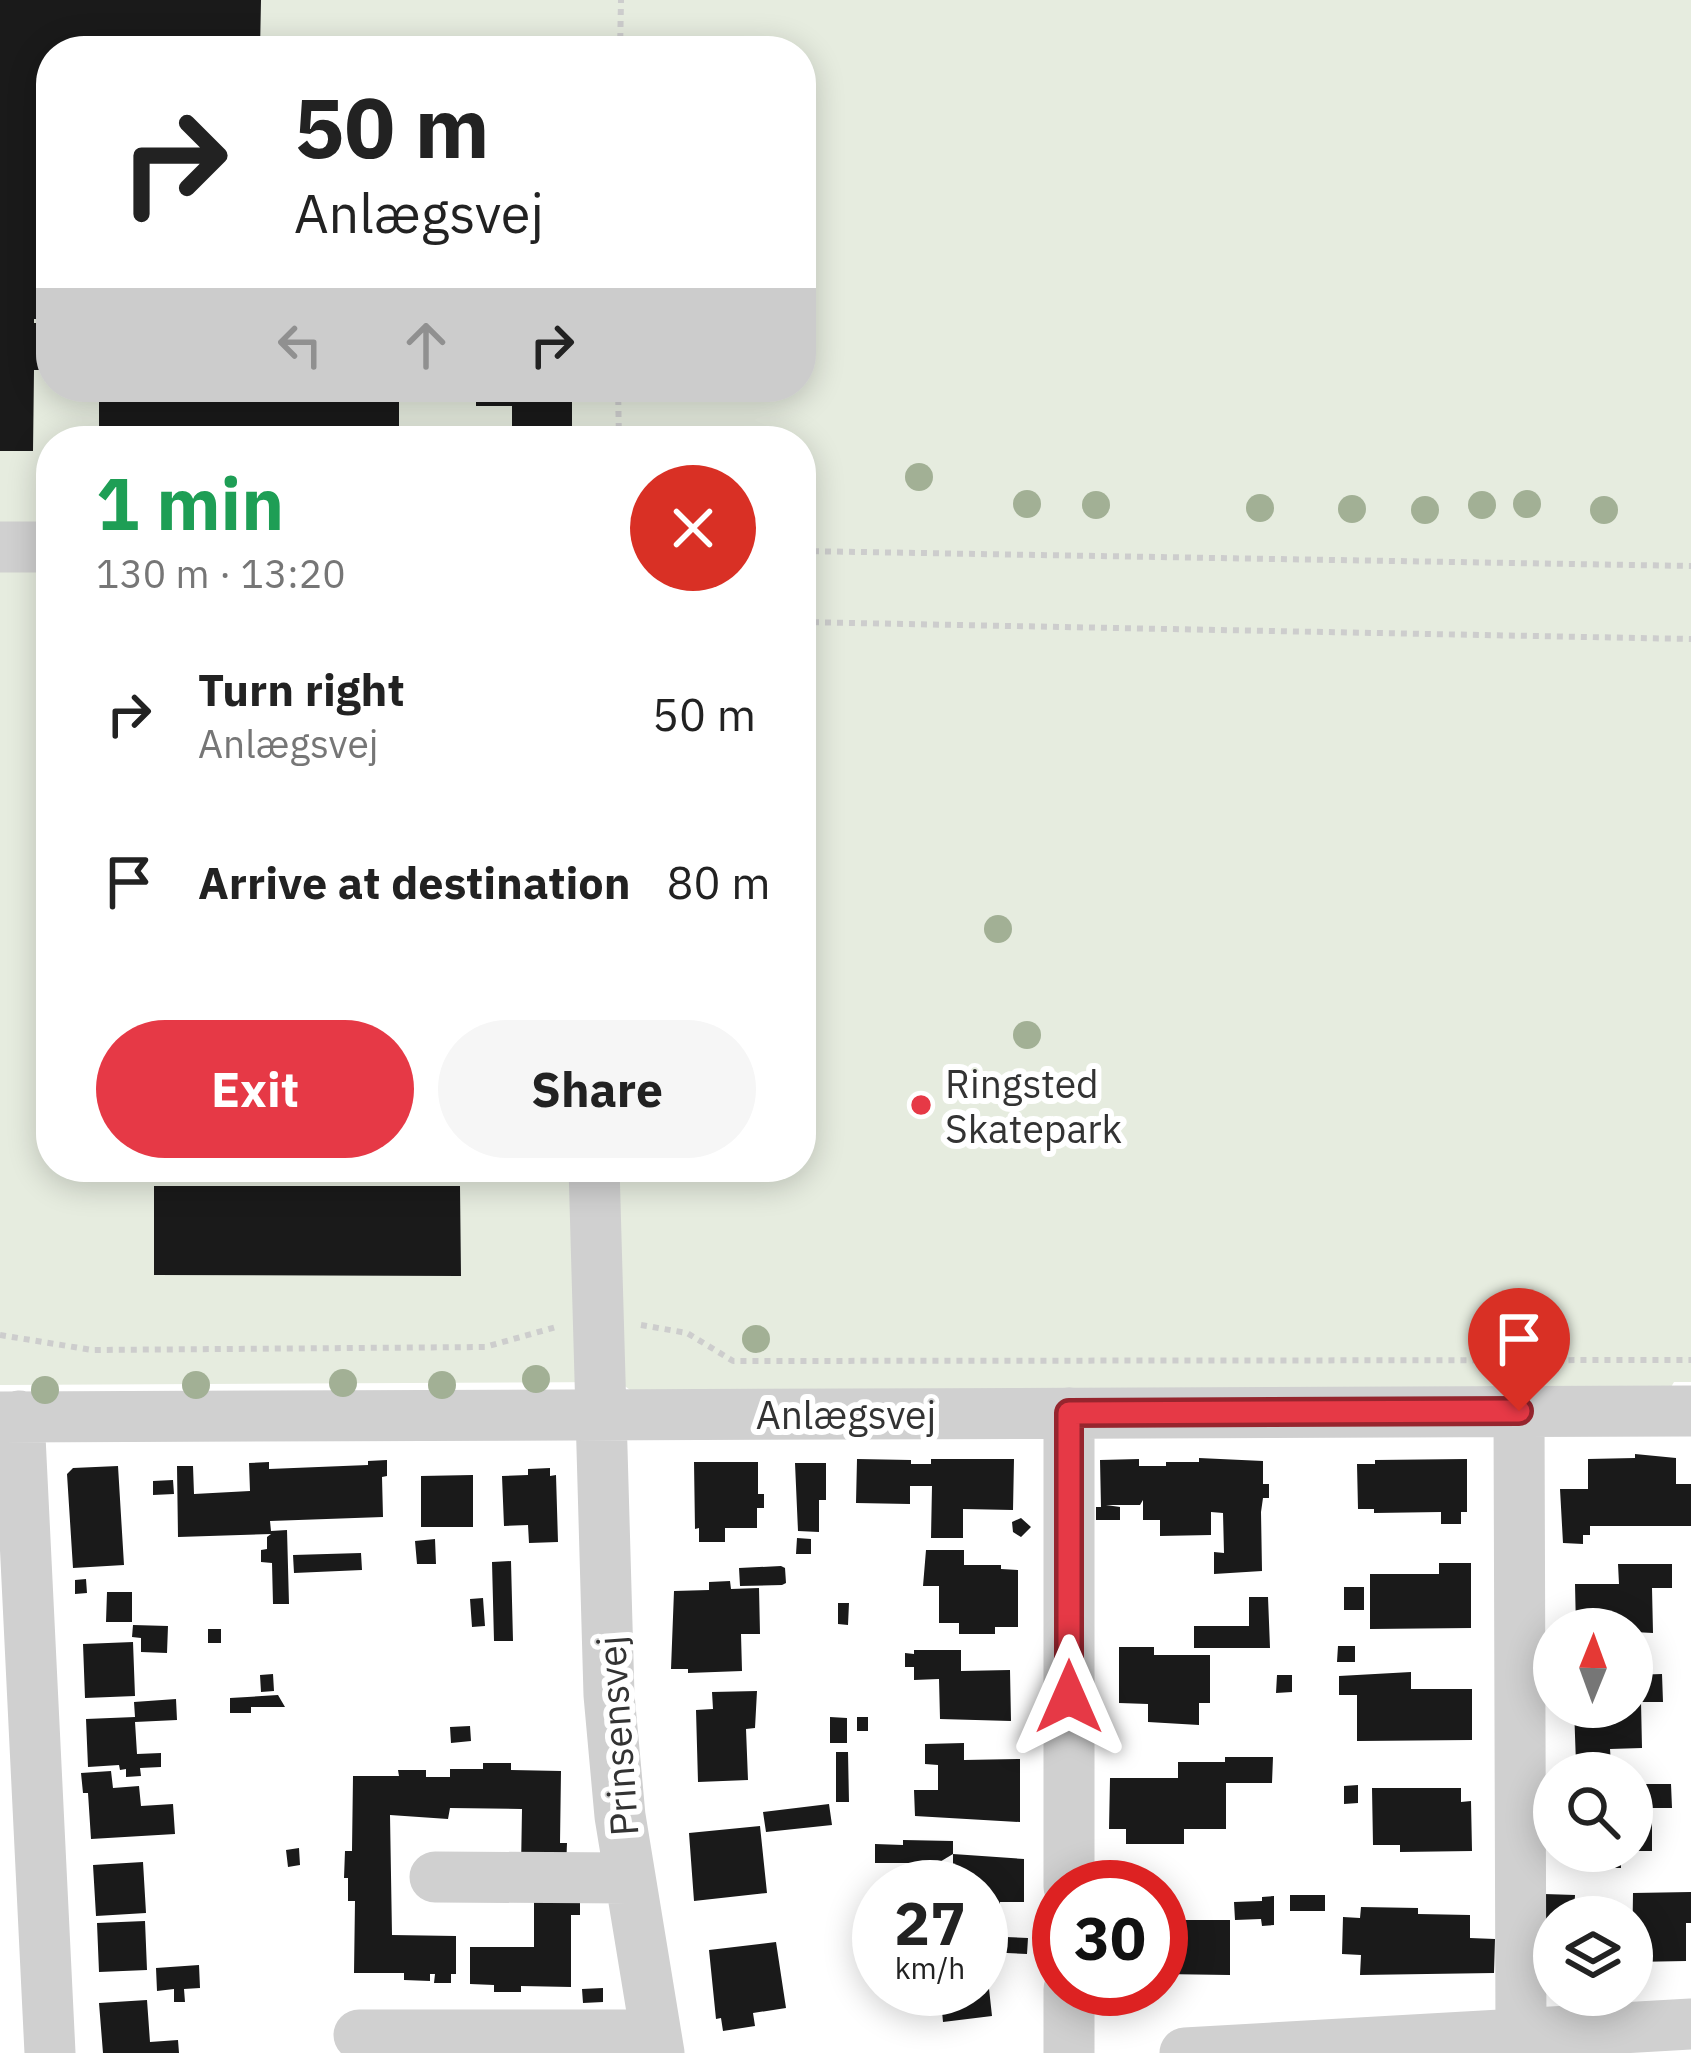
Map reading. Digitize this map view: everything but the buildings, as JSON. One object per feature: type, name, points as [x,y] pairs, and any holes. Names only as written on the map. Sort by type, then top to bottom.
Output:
[{"type":"street","points":[[0,547],[36,547]]},
{"type":"street","name":"Prinsensvej","points":[[595,1182],[609,1695],[630,1878],[657,2044]]},
{"type":"street","points":[[1519,1411],[1521,2035]]},
{"type":"street","name":"Anlægsvej","points":[[9,1416],[1691,1411]]},
{"type":"street","points":[[1069,1413],[1069,1860]]},
{"type":"street","points":[[9,1416],[50,2053]]},
{"type":"street","points":[[435,1877],[630,1878]]},
{"type":"street","points":[[1069,2016],[1070,2053]]},
{"type":"street","points":[[1185,2053],[1691,2024]]},
{"type":"street","points":[[359,2035],[657,2044]]},
{"type":"path","points":[[620,36],[621,0]]},
{"type":"path","points":[[816,551],[1691,566]]},
{"type":"path","points":[[816,622],[1691,639]]},
{"type":"path","points":[[0,1335],[92,1350],[485,1348],[565,1324],[600,1321],[687,1333],[733,1361],[1691,1360]]},
{"type":"shaded area","points":[[0,0],[1691,0],[1691,1382],[1674,1382],[1667,1394],[640,1397],[619,1382],[0,1385]]},
{"type":"place","name":"Ringsted Skatepark","points":[[921,1105]]},
{"type":"route","points":[[1069,1697],[1069,1413],[1519,1411]]}]
